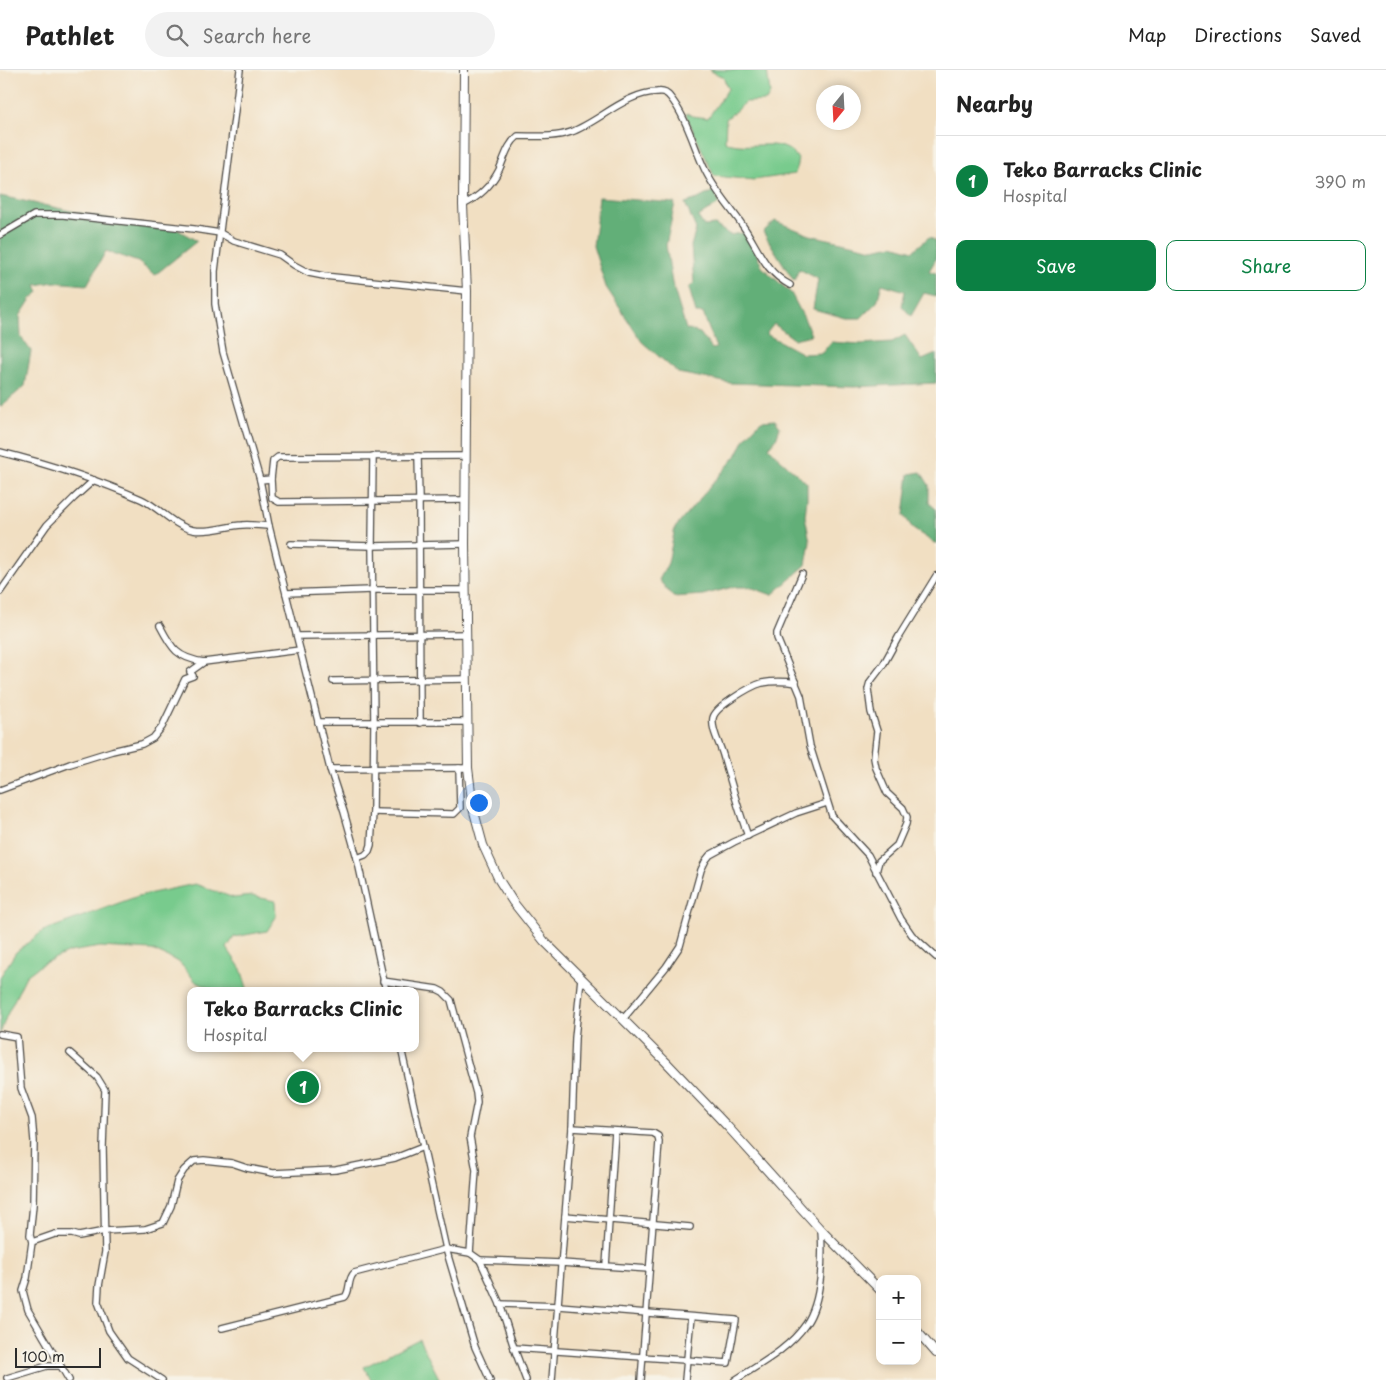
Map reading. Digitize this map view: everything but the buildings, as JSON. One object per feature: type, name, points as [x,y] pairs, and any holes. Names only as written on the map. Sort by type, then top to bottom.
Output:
[{"type":"main road","points":[[464,70],[463,205],[466,292],[465,544],[468,768],[473,808],[483,845],[499,880],[513,902],[544,941],[624,1018],[728,1127],[821,1230],[876,1286]]},
{"type":"main road","points":[[921,1336],[936,1353]]},
{"type":"street","points":[[240,70],[215,271],[215,304],[219,336],[239,412],[260,480],[269,526],[330,769],[357,858],[385,987]]},
{"type":"street","points":[[463,205],[472,201],[492,183],[508,147],[518,136],[560,135],[573,132],[635,98],[656,92],[665,93],[672,100],[690,132],[705,170],[715,188],[743,226],[769,270],[780,280],[790,285]]},
{"type":"street","points":[[0,235],[34,215],[63,216],[220,233],[234,242],[280,255],[309,273],[466,292]]},
{"type":"street","points":[[0,452],[37,461],[94,480],[144,500],[184,527],[194,530],[211,530],[244,525],[269,526]]},
{"type":"street","points":[[357,858],[369,851],[373,812],[373,456]]},
{"type":"street","points":[[418,456],[420,500],[418,590],[420,723]]},
{"type":"street","points":[[465,456],[278,457],[272,461],[271,480],[272,498],[279,502],[465,500]]},
{"type":"street","points":[[0,592],[47,525],[94,480]]},
{"type":"street","points":[[260,480],[271,480]]},
{"type":"street","points":[[291,544],[372,546],[465,544]]},
{"type":"street","points":[[802,574],[777,633],[777,638],[801,696],[810,746],[823,783],[827,803],[832,816],[868,855],[901,919],[912,935],[936,957]]},
{"type":"street","points":[[876,872],[879,861],[897,845],[907,817],[902,808],[887,793],[876,768],[874,758],[877,731],[870,712],[868,689],[870,682],[883,665],[936,576]]},
{"type":"street","points":[[286,593],[372,590],[466,590]]},
{"type":"street","points":[[160,626],[171,648],[192,660],[204,662],[300,650]]},
{"type":"street","points":[[297,636],[467,634]]},
{"type":"street","points":[[0,790],[70,764],[142,744],[153,738],[162,727],[185,679],[193,676],[190,672],[204,662]]},
{"type":"street","points":[[333,681],[467,679]]},
{"type":"street","points":[[748,836],[734,797],[715,730],[713,716],[727,702],[759,684],[780,681],[796,683]]},
{"type":"street","points":[[318,722],[468,722]]},
{"type":"street","points":[[373,812],[454,814],[460,808],[460,768]]},
{"type":"street","points":[[330,769],[468,768]]},
{"type":"street","points":[[624,1018],[666,967],[680,946],[701,870],[706,860],[718,851],[796,813],[827,803]]},
{"type":"street","points":[[552,1380],[566,1216],[572,1128],[575,1038],[581,978]]},
{"type":"street","points":[[383,981],[437,989],[444,992],[451,1000],[477,1102],[470,1137],[476,1170],[470,1253]]},
{"type":"street","points":[[0,1034],[17,1037],[21,1088],[32,1118],[34,1205],[30,1235],[32,1242],[27,1278],[23,1291],[28,1310],[68,1380]]},
{"type":"street","points":[[403,1052],[446,1249],[475,1347],[490,1380]]},
{"type":"street","points":[[70,1053],[97,1077],[105,1090],[103,1147],[105,1252],[98,1302],[109,1331],[128,1358],[162,1380]]},
{"type":"street","points":[[572,1128],[653,1133],[658,1136],[641,1380]]},
{"type":"street","points":[[606,1266],[615,1131]]},
{"type":"street","points":[[32,1242],[56,1234],[79,1236],[105,1231],[145,1229],[164,1223],[171,1206],[176,1181],[194,1161],[204,1160],[232,1163],[272,1173],[336,1170],[395,1158],[423,1147]]},
{"type":"street","points":[[566,1216],[690,1227]]},
{"type":"street","points":[[735,1380],[773,1356],[807,1323],[817,1295],[822,1248],[821,1230]]},
{"type":"street","points":[[222,1328],[345,1297],[348,1294],[350,1277],[354,1273],[446,1249],[470,1253],[480,1260],[500,1304],[526,1380]]},
{"type":"street","points":[[480,1260],[649,1268]]},
{"type":"street","points":[[500,1304],[558,1306],[736,1320],[728,1363],[514,1348]]},
{"type":"street","points":[[685,1380],[691,1316]]},
{"type":"street","points":[[7,1378],[47,1366],[59,1366]]},
{"type":"green space","points":[[709,70],[767,70],[770,94],[766,101],[746,102],[726,119],[725,142],[735,145],[775,145],[784,147],[798,159],[795,174],[754,180],[714,176],[686,115],[687,113],[692,116],[708,118],[728,89],[723,77]]},
{"type":"green space","points":[[715,190],[719,204],[698,217],[704,226],[715,225],[730,235],[748,232],[762,267],[791,293],[811,335],[794,339],[774,324],[766,334],[803,354],[822,353],[831,342],[861,344],[892,342],[905,335],[922,360],[936,354],[936,383],[854,387],[730,383],[678,373],[642,342],[606,287],[593,246],[599,197],[675,203],[666,245],[672,283],[686,329],[700,333],[712,349],[716,348],[703,313],[696,313],[689,288],[694,283],[691,246],[696,229],[685,203]]},
{"type":"green space","points":[[0,196],[134,224],[173,227],[197,241],[155,275],[138,262],[106,251],[87,285],[54,282],[36,285],[39,292],[31,299],[20,316],[21,337],[31,351],[25,386],[0,407]]},
{"type":"green space","points":[[775,221],[810,235],[873,249],[893,245],[913,251],[929,237],[936,241],[936,259],[929,271],[936,273],[936,296],[924,293],[911,316],[902,306],[905,291],[882,284],[877,302],[861,318],[846,318],[813,309],[818,279],[799,269],[794,281],[763,232]]},
{"type":"green space","points":[[775,420],[780,427],[776,439],[769,447],[807,483],[805,516],[810,542],[806,565],[772,595],[750,587],[733,587],[703,595],[673,597],[659,580],[668,563],[675,528],[736,456],[746,437],[761,421]]},
{"type":"green space","points":[[921,472],[929,485],[929,503],[936,509],[936,544],[913,529],[904,515],[909,474]]},
{"type":"green space","points":[[195,884],[234,898],[252,896],[275,901],[276,917],[267,931],[234,937],[227,948],[241,969],[247,987],[208,987],[196,982],[179,962],[152,950],[100,947],[69,952],[42,964],[26,976],[0,1034],[0,977],[16,952],[43,931],[138,896]]},
{"type":"green space","points":[[419,1339],[440,1380],[371,1380],[364,1367]]},
{"type":"place","name":"Teko Barracks Clinic","points":[[303,1087]]}]
